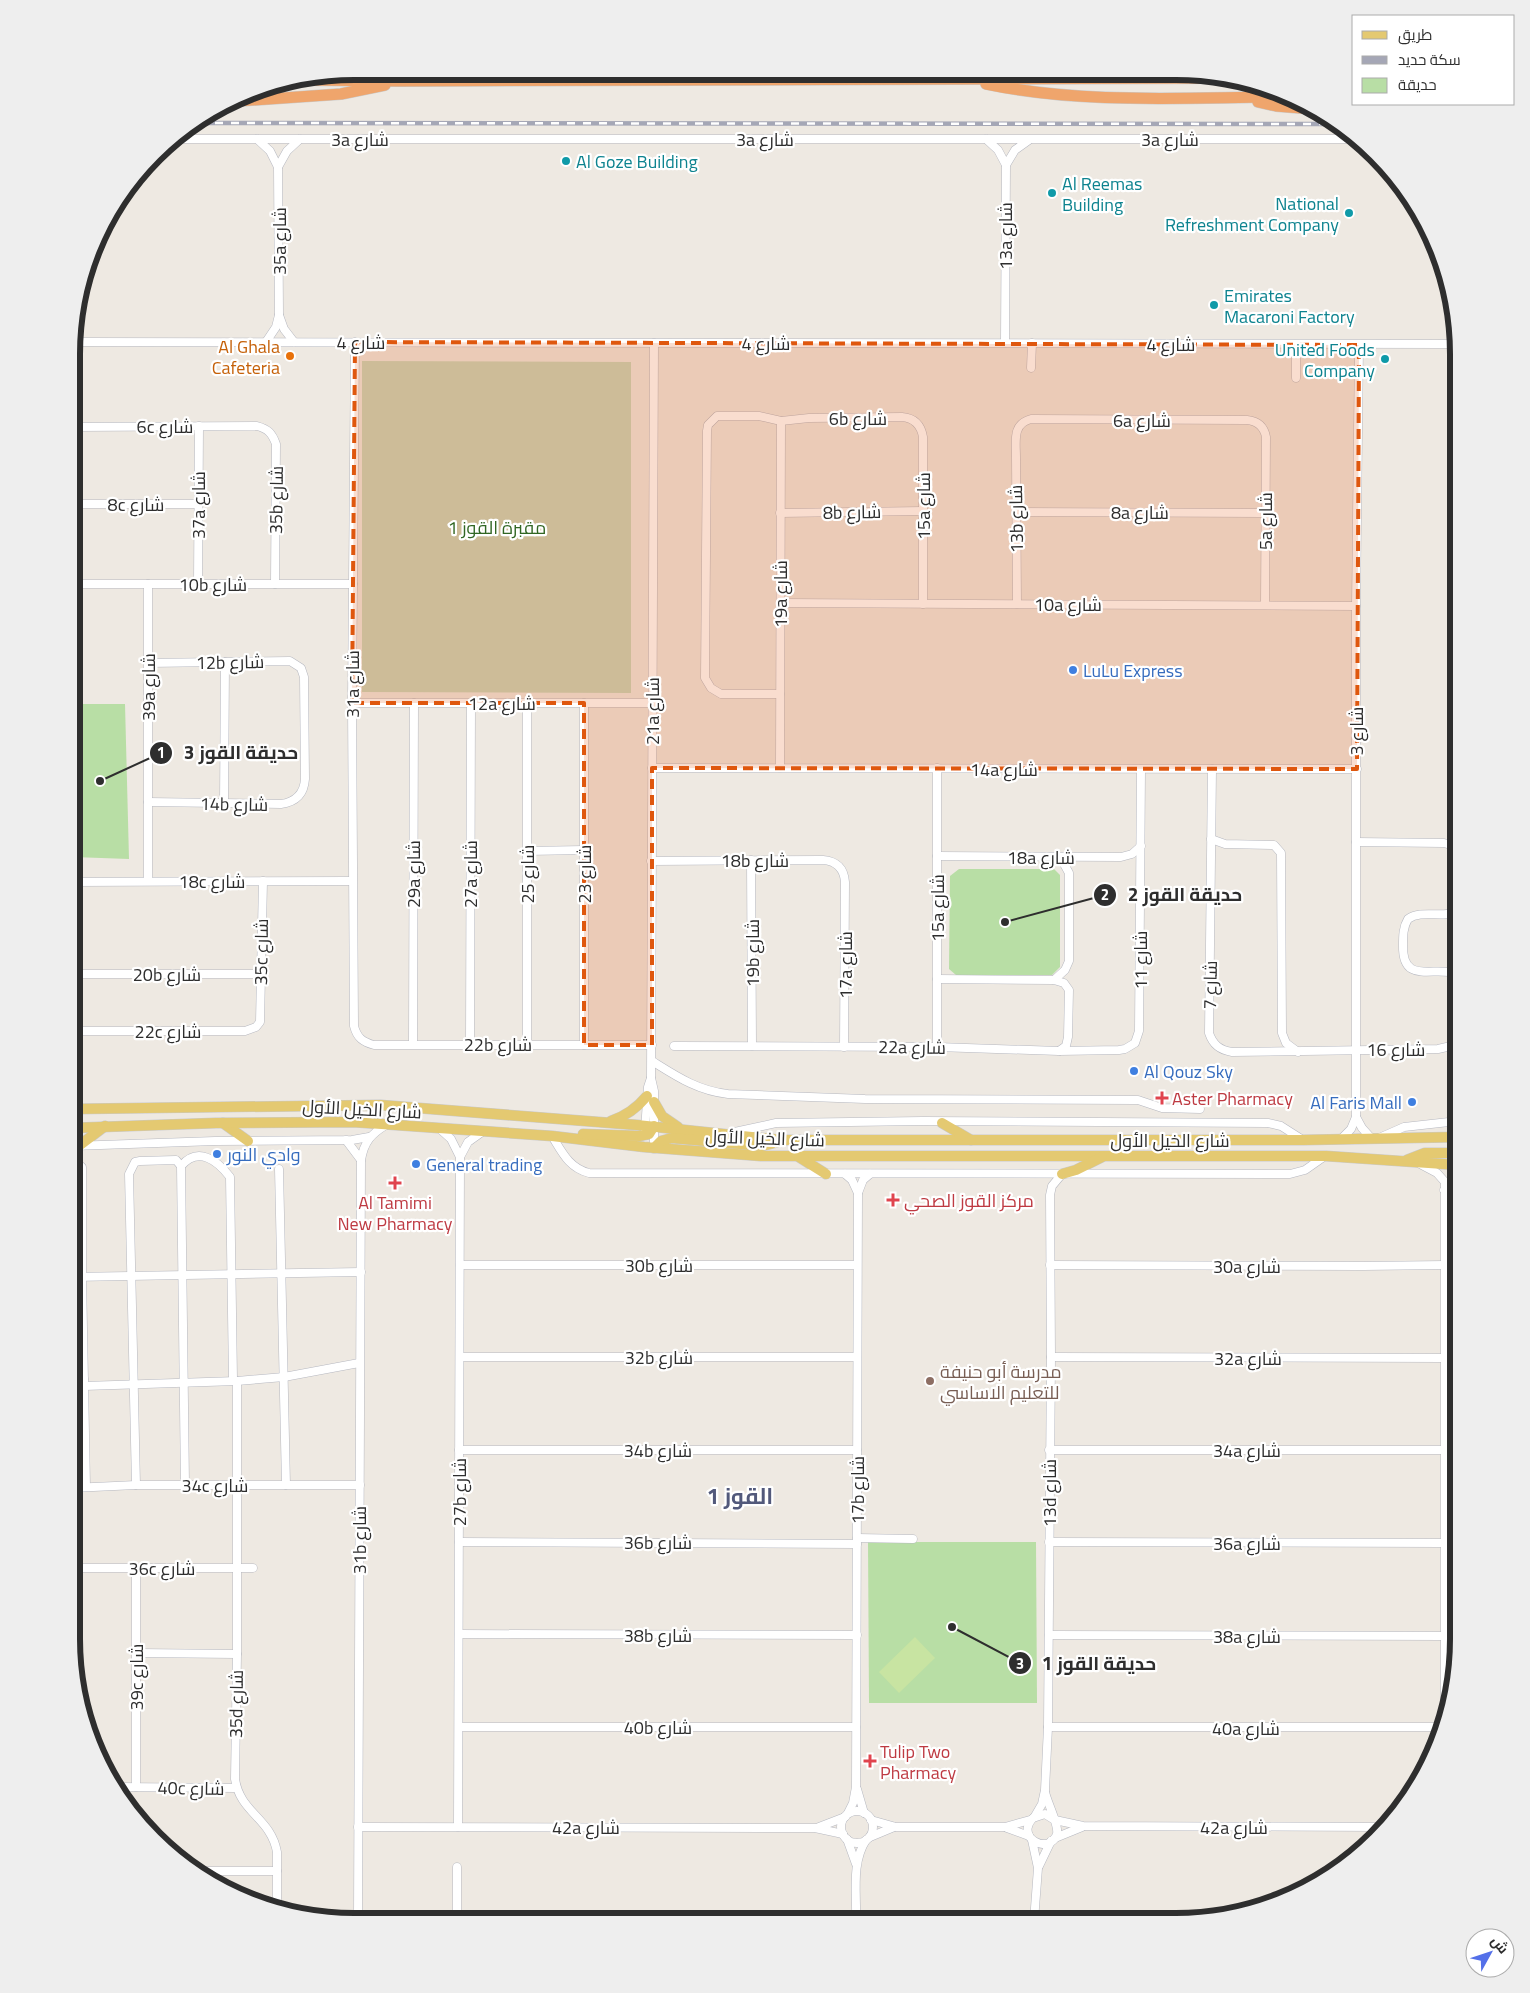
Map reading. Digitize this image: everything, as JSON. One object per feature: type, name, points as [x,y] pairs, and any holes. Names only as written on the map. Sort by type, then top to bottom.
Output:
[{"type":"highway","points":[[346,80],[682,80]]},
{"type":"highway","points":[[970,80],[1017,90],[1064,95],[1162,98],[1270,97]]},
{"type":"highway","points":[[252,100],[340,94],[398,81]]},
{"type":"highway","points":[[1244,97],[1276,106],[1298,108]]},
{"type":"main road","points":[[608,1122],[623,1116],[651,1099],[668,1121],[681,1129]]},
{"type":"main road","name":"شارع الخيل الأول","points":[[80,1109],[371,1105],[608,1122],[648,1129],[681,1129],[730,1133],[781,1140],[1303,1140],[1450,1137]]},
{"type":"main road","name":"شارع الخيل الأول","points":[[80,1128],[223,1123],[342,1122],[552,1136],[649,1148],[723,1154],[798,1156],[1326,1156],[1410,1160],[1450,1164]]},
{"type":"main road","points":[[223,1123],[248,1141]]},
{"type":"main road","points":[[942,1123],[974,1141]]},
{"type":"main road","points":[[80,1143],[105,1126]]},
{"type":"main road","points":[[573,1139],[581,1134],[648,1129]]},
{"type":"main road","points":[[649,1148],[661,1141],[672,1138],[762,1146],[781,1140]]},
{"type":"main road","points":[[1410,1160],[1425,1152],[1450,1153]]},
{"type":"main road","points":[[798,1156],[826,1174]]},
{"type":"main road","points":[[1062,1174],[1076,1170],[1102,1156]]},
{"type":"street","name":"3a شارع","points":[[184,139],[1346,139]]},
{"type":"street","points":[[257,139],[270,151],[278,167]]},
{"type":"street","points":[[278,167],[287,151],[300,139]]},
{"type":"street","points":[[986,139],[998,150],[1006,165]]},
{"type":"street","points":[[1006,165],[1015,150],[1029,139]]},
{"type":"street","name":"13a شارع","points":[[1005,343],[1006,165]]},
{"type":"street","name":"35a شارع","points":[[278,167],[279,315],[284,329],[294,342]]},
{"type":"street","name":"35a شارع","points":[[266,342],[273,332],[279,315]]},
{"type":"street","name":"شارع 4","points":[[81,342],[1449,344]]},
{"type":"street","name":"31a شارع","points":[[354,1026],[352,703],[355,342]]},
{"type":"street","name":"21a شارع","points":[[649,1148],[648,1129],[652,1061],[651,861],[654,343]]},
{"type":"street","points":[[1031,368],[1032,343]]},
{"type":"street","name":"شارع 3","points":[[1356,1117],[1356,606],[1359,344]]},
{"type":"street","points":[[1296,345],[1296,378]]},
{"type":"street","name":"6b شارع","points":[[780,694],[721,694],[707,683],[708,425],[717,416],[759,416],[781,421],[809,418],[908,418],[919,425],[923,437]]},
{"type":"street","name":"6a شارع","points":[[1016,433],[1021,424],[1032,419],[1247,420],[1258,423],[1265,432],[1266,437]]},
{"type":"street","name":"19a شارع","points":[[780,768],[781,421]]},
{"type":"street","name":"37a شارع","points":[[198,584],[199,426]]},
{"type":"street","name":"6c شارع","points":[[80,427],[257,426]]},
{"type":"street","name":"35b شارع","points":[[257,426],[268,430],[276,444],[275,584]]},
{"type":"street","name":"13b شارع","points":[[1016,433],[1017,604]]},
{"type":"street","name":"15a شارع","points":[[923,437],[923,604]]},
{"type":"street","name":"5a شارع","points":[[1265,605],[1266,437]]},
{"type":"street","name":"8c شارع","points":[[80,504],[198,504]]},
{"type":"street","name":"8b شارع","points":[[780,513],[923,511]]},
{"type":"street","name":"8a شارع","points":[[1016,512],[1265,513]]},
{"type":"street","name":"10b شارع","points":[[80,584],[353,584]]},
{"type":"street","name":"39a شارع","points":[[148,584],[148,881]]},
{"type":"street","name":"10a شارع","points":[[780,603],[1356,606]]},
{"type":"street","name":"12b شارع","points":[[148,663],[290,661],[301,668],[304,677],[305,779]]},
{"type":"street","points":[[224,804],[225,662]]},
{"type":"street","name":"12a شارع","points":[[352,703],[652,703]]},
{"type":"street","name":"29a شارع","points":[[413,1044],[414,703]]},
{"type":"street","name":"27a شارع","points":[[470,1044],[471,703]]},
{"type":"street","name":"شارع 25","points":[[527,703],[528,1045]]},
{"type":"street","name":"شارع 23","points":[[584,703],[584,1045]]},
{"type":"street","name":"14a شارع","points":[[652,768],[1356,769]]},
{"type":"street","name":"15a شارع","points":[[937,768],[937,1047]]},
{"type":"street","name":"شارع 11","points":[[1139,1031],[1142,769]]},
{"type":"street","name":"شارع 7","points":[[1212,769],[1209,1033],[1212,1041],[1224,1051],[1298,1052],[1356,1050]]},
{"type":"street","name":"14b شارع","points":[[148,802],[289,803],[296,800],[301,794],[305,779]]},
{"type":"street","points":[[1211,839],[1225,844],[1268,844],[1278,848],[1281,853],[1282,1033],[1286,1043],[1298,1052]]},
{"type":"street","points":[[1356,842],[1444,843],[1450,845]]},
{"type":"street","name":"18a شارع","points":[[937,856],[1121,857],[1132,854],[1141,846]]},
{"type":"street","points":[[527,851],[584,850]]},
{"type":"street","points":[[1054,980],[1066,970],[1069,961],[1069,873],[1058,857]]},
{"type":"street","name":"19b شارع","points":[[751,860],[752,1046]]},
{"type":"street","name":"18b شارع","points":[[651,861],[829,860],[843,871],[845,882]]},
{"type":"street","name":"35c شارع","points":[[260,1022],[262,881]]},
{"type":"street","name":"18c شارع","points":[[80,882],[352,881]]},
{"type":"street","name":"17a شارع","points":[[844,1047],[845,882]]},
{"type":"street","points":[[1450,914],[1416,915],[1408,919],[1404,927],[1403,953],[1406,963],[1414,970],[1450,973]]},
{"type":"street","name":"20b شارع","points":[[80,974],[261,974]]},
{"type":"street","points":[[937,979],[1054,980],[1064,983],[1069,990],[1067,1042],[1063,1049],[1059,1051]]},
{"type":"street","name":"22c شارع","points":[[80,1031],[245,1031],[256,1027],[260,1022]]},
{"type":"street","name":"22b شارع","points":[[354,1026],[360,1040],[374,1045],[652,1045]]},
{"type":"street","name":"22a شارع","points":[[674,1046],[937,1047],[1059,1051],[1125,1049],[1135,1043],[1139,1031]]},
{"type":"street","name":"شارع 16","points":[[1356,1050],[1445,1049],[1450,1045]]},
{"type":"street","points":[[652,1061],[692,1085],[709,1091],[728,1094],[865,1099],[1138,1100],[1162,1108],[1200,1109]]},
{"type":"street","points":[[1356,1117],[1362,1128],[1375,1138],[1404,1127],[1450,1122]]},
{"type":"street","points":[[1341,1139],[1350,1129],[1356,1117]]},
{"type":"street","points":[[730,1133],[776,1123],[1200,1122],[1268,1123],[1281,1126],[1303,1140]]},
{"type":"street","points":[[80,1146],[346,1140],[368,1138],[386,1125]]},
{"type":"street","name":"21a شارع","points":[[648,1129],[649,1148]]},
{"type":"street","points":[[441,1130],[451,1139],[460,1157]]},
{"type":"street","points":[[460,1157],[468,1142],[482,1132]]},
{"type":"street","points":[[552,1136],[568,1161],[581,1171],[588,1173],[1290,1174],[1305,1170],[1326,1156]]},
{"type":"street","name":"31b شارع","points":[[358,1913],[361,1160],[362,1150],[368,1138]]},
{"type":"street","points":[[346,1140],[361,1160]]},
{"type":"street","name":"35d شارع","points":[[181,1166],[188,1158],[194,1156],[211,1159],[219,1164],[230,1177],[236,1484],[237,1654],[234,1779],[236,1788],[245,1805],[266,1826],[271,1834],[277,1852],[277,1902]]},
{"type":"street","name":"27b شارع","points":[[458,1827],[460,1157]]},
{"type":"street","points":[[136,1485],[129,1174],[135,1162],[140,1160],[176,1160],[181,1166],[185,1485]]},
{"type":"street","points":[[1410,1160],[1433,1170],[1444,1182],[1444,1696]]},
{"type":"street","points":[[80,1165],[82,1167],[86,1487]]},
{"type":"street","points":[[279,1169],[286,1484]]},
{"type":"street","points":[[845,1174],[852,1180],[858,1193]]},
{"type":"street","points":[[858,1193],[863,1180],[870,1174]]},
{"type":"street","name":"13d شارع","points":[[1040,1174],[1050,1196]]},
{"type":"street","name":"13d شارع","points":[[1033,1818],[1042,1804],[1045,1790],[1048,1727],[1051,1357],[1050,1196],[1052,1186],[1062,1174]]},
{"type":"street","points":[[1444,1190],[1450,1183]]},
{"type":"street","name":"17b شارع","points":[[846,1815],[853,1803],[856,1787],[858,1193]]},
{"type":"street","name":"30b شارع","points":[[460,1265],[857,1265]]},
{"type":"street","name":"30a شارع","points":[[1050,1265],[1445,1265]]},
{"type":"street","points":[[82,1277],[361,1272]]},
{"type":"street","name":"32b شارع","points":[[460,1357],[857,1358]]},
{"type":"street","name":"32a شارع","points":[[1051,1357],[1445,1358]]},
{"type":"street","points":[[80,1381],[134,1384],[235,1381],[284,1377],[359,1363]]},
{"type":"street","name":"34b شارع","points":[[460,1450],[857,1450]]},
{"type":"street","name":"34a شارع","points":[[1050,1450],[1444,1450]]},
{"type":"street","name":"34c شارع","points":[[80,1487],[236,1484],[360,1485]]},
{"type":"street","name":"36b شارع","points":[[459,1542],[857,1541],[913,1539]]},
{"type":"street","name":"36a شارع","points":[[1049,1542],[1444,1543]]},
{"type":"street","name":"36c شارع","points":[[80,1568],[253,1568]]},
{"type":"street","name":"39c شارع","points":[[136,1568],[136,1787]]},
{"type":"street","name":"38b شارع","points":[[459,1634],[857,1635]]},
{"type":"street","name":"38a شارع","points":[[1049,1635],[1444,1636]]},
{"type":"street","points":[[136,1653],[237,1654]]},
{"type":"street","name":"40b شارع","points":[[459,1727],[856,1727]]},
{"type":"street","name":"40a شارع","points":[[1048,1727],[1435,1727]]},
{"type":"street","name":"40c شارع","points":[[124,1787],[236,1788]]},
{"type":"street","name":"17b شارع","points":[[856,1787],[864,1813]]},
{"type":"street","name":"13d شارع","points":[[1045,1790],[1054,1820]]},
{"type":"street","points":[[857,1866],[841,1828],[846,1815],[856,1811],[864,1813],[871,1820],[896,1826],[1005,1827],[1045,1814],[1054,1820],[1057,1829],[1038,1868]]},
{"type":"street","name":"42a شارع","points":[[358,1827],[814,1828],[830,1824],[846,1815]]},
{"type":"street","points":[[1033,1818],[1027,1828],[1038,1868],[1035,1913]]},
{"type":"street","points":[[856,1913],[857,1866],[860,1852],[872,1832],[871,1820]]},
{"type":"street","name":"42a شارع","points":[[1054,1820],[1084,1826],[1376,1827]]},
{"type":"street","points":[[845,1837],[857,1843],[896,1826]]},
{"type":"street","name":"42a شارع","points":[[1053,1840],[1084,1826]]},
{"type":"street","points":[[1005,1827],[1031,1838],[1039,1844],[1053,1840]]},
{"type":"street","name":"42a شارع","points":[[814,1828],[845,1837]]},
{"type":"street","points":[[457,1867],[457,1913]]},
{"type":"street","points":[[209,1871],[277,1871]]},
{"type":"highlighted area","points":[[355,342],[1359,345],[1357,769],[652,768],[652,1045],[584,1045],[584,703],[352,703]]},
{"type":"green space","name":"مقبرة القوز 1","points":[[362,361],[631,362],[631,693],[362,692]]},
{"type":"green space","points":[[80,704],[125,704],[129,859],[80,857]]},
{"type":"green space","points":[[959,869],[1054,869],[1060,875],[1060,967],[1052,975],[956,975],[949,969],[950,876]]},
{"type":"green space","points":[[868,1542],[1036,1542],[1037,1703],[869,1703]]},
{"type":"green space","points":[[915,1637],[935,1658],[899,1693],[879,1672]]},
{"type":"railway","points":[[207,123],[1325,124]]},
{"type":"place","name":"Al Goze Building","points":[[566,161]]},
{"type":"place","name":"Al Reemas Building","points":[[1052,193]]},
{"type":"place","name":"National Refreshment Company","points":[[1349,213]]},
{"type":"place","name":"Emirates Macaroni Factory","points":[[1214,305]]},
{"type":"place","name":"Al Ghala Cafeteria","points":[[290,356]]},
{"type":"place","name":"United Foods Company","points":[[1385,359]]},
{"type":"place","name":"LuLu Express","points":[[1073,670]]},
{"type":"place","name":"حديقة القوز 3","points":[[100,781]]},
{"type":"place","name":"حديقة القوز 2","points":[[1005,922]]},
{"type":"place","name":"Al Qouz Sky","points":[[1134,1071]]},
{"type":"place","name":"Aster Pharmacy","points":[[1162,1098]]},
{"type":"place","name":"Al Faris Mall","points":[[1412,1102]]},
{"type":"place","name":"وادي النور","points":[[217,1154]]},
{"type":"place","name":"General trading","points":[[416,1164]]},
{"type":"place","name":"Al Tamimi New Pharmacy","points":[[395,1183]]},
{"type":"place","name":"مركز القوز الصحي","points":[[893,1200]]},
{"type":"place","name":"مدرسة أبو حنيفة للتعليم الاساسي","points":[[930,1381]]},
{"type":"place","name":"حديقة القوز 1","points":[[952,1627]]},
{"type":"place","name":"Tulip Two Pharmacy","points":[[870,1761]]},
{"type":"district","name":"القوز 1","points":[[740,1496]]}]
